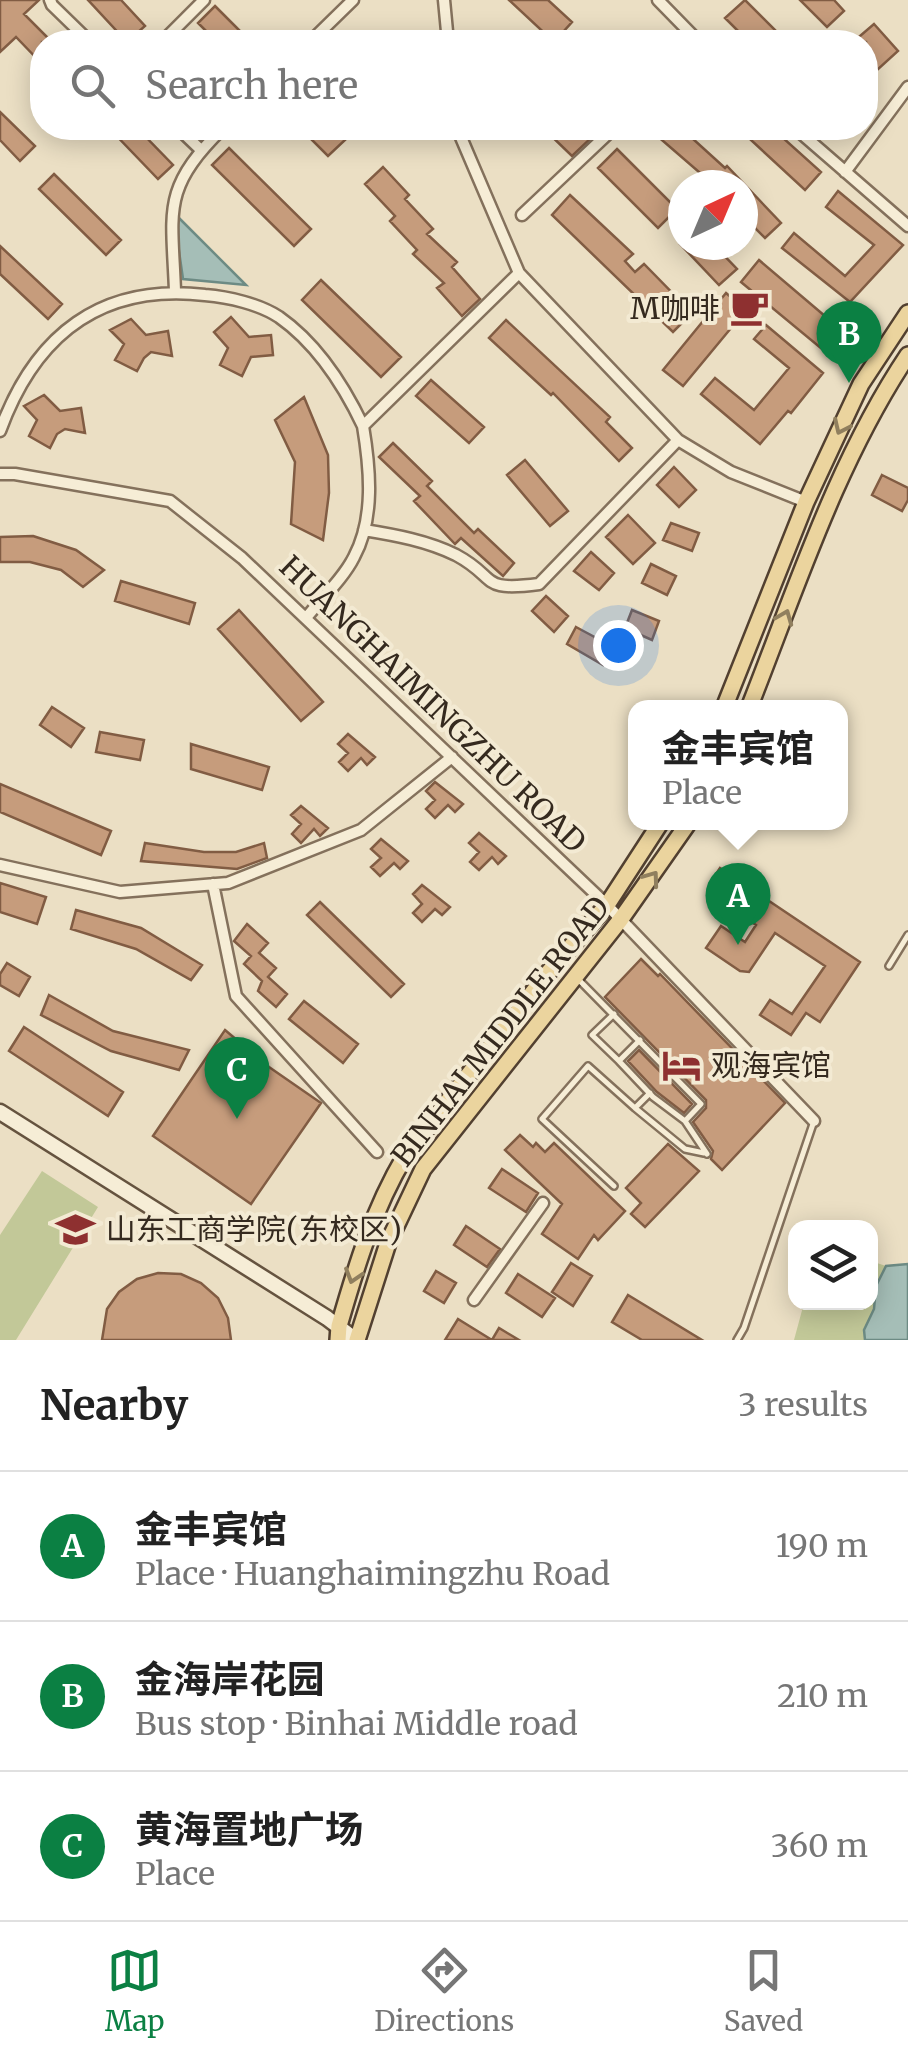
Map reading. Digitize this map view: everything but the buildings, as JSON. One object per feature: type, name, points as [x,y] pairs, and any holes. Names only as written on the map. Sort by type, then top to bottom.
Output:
[{"type":"main road","points":[[727,700],[806,502],[861,384],[908,313]]},
{"type":"main road","points":[[752,700],[828,509],[882,394],[908,354]]},
{"type":"main road","name":"BINHAI MIDDLE ROAD","points":[[337,1335],[365,1237],[404,1156],[607,904],[657,830]]},
{"type":"main road","name":"BINHAI MIDDLE ROAD","points":[[358,1340],[388,1243],[423,1169],[621,919],[683,830]]},
{"type":"main road","points":[[0,1112],[337,1335],[358,1340]]},
{"type":"street","points":[[50,0],[78,30]]},
{"type":"street","points":[[174,30],[204,0]]},
{"type":"street","points":[[322,30],[353,0]]},
{"type":"street","points":[[444,0],[447,30]]},
{"type":"street","points":[[658,0],[687,30]]},
{"type":"street","points":[[878,128],[908,87]]},
{"type":"street","points":[[191,140],[201,150]]},
{"type":"street","points":[[175,291],[172,204],[180,181],[211,140]]},
{"type":"street","points":[[462,140],[519,273],[678,440],[731,472],[806,502]]},
{"type":"street","points":[[522,215],[601,140]]},
{"type":"street","points":[[809,140],[908,226]]},
{"type":"street","points":[[846,172],[869,140]]},
{"type":"street","points":[[363,426],[519,273]]},
{"type":"street","points":[[0,431],[26,371],[72,326],[98,309],[133,296],[175,291],[226,297],[275,315],[304,337],[335,378],[363,426],[369,487],[364,530],[354,558],[306,618]]},
{"type":"street","points":[[364,530],[395,535],[459,557],[492,585],[510,588],[540,584],[678,440]]},
{"type":"street","name":"HUANGHAIMINGZHU ROAD","points":[[0,474],[170,501],[242,558],[607,904],[814,1121]]},
{"type":"street","points":[[0,865],[120,892],[228,883],[361,830],[452,756]]},
{"type":"street","points":[[213,884],[236,996],[376,1152]]},
{"type":"street","points":[[474,1300],[542,1203]]},
{"type":"lane","points":[[888,966],[908,935]]},
{"type":"lane","points":[[575,976],[701,1104],[685,1121]]},
{"type":"lane","points":[[614,1014],[592,1035],[650,1093],[685,1121],[707,1154],[684,1149],[588,1066],[542,1119],[614,1186]]},
{"type":"lane","points":[[619,1061],[640,1040]]},
{"type":"lane","points":[[635,1108],[650,1093]]},
{"type":"lane","points":[[737,1340],[814,1121]]},
{"type":"green space","points":[[42,1171],[98,1207],[16,1340],[0,1340],[0,1235]]},
{"type":"green space","points":[[878,1263],[886,1266],[878,1282]]},
{"type":"green space","points":[[802,1310],[874,1310],[864,1330],[865,1340],[794,1340]]},
{"type":"water","points":[[178,217],[246,285],[183,279],[175,223]]},
{"type":"water","points":[[908,1264],[908,1340],[865,1340],[864,1330],[874,1310],[878,1310],[878,1282],[886,1266]]},
{"type":"place","name":"M咖啡","points":[[750,308]]},
{"type":"place","name":"金海岸花园","points":[[849,383]]},
{"type":"place","name":"金丰宾馆","points":[[738,945]]},
{"type":"place","name":"观海宾馆","points":[[681,1065]]},
{"type":"place","name":"黄海置地广场","points":[[237,1119]]},
{"type":"place","name":"山东工商学院(东校区)","points":[[76,1229]]}]
